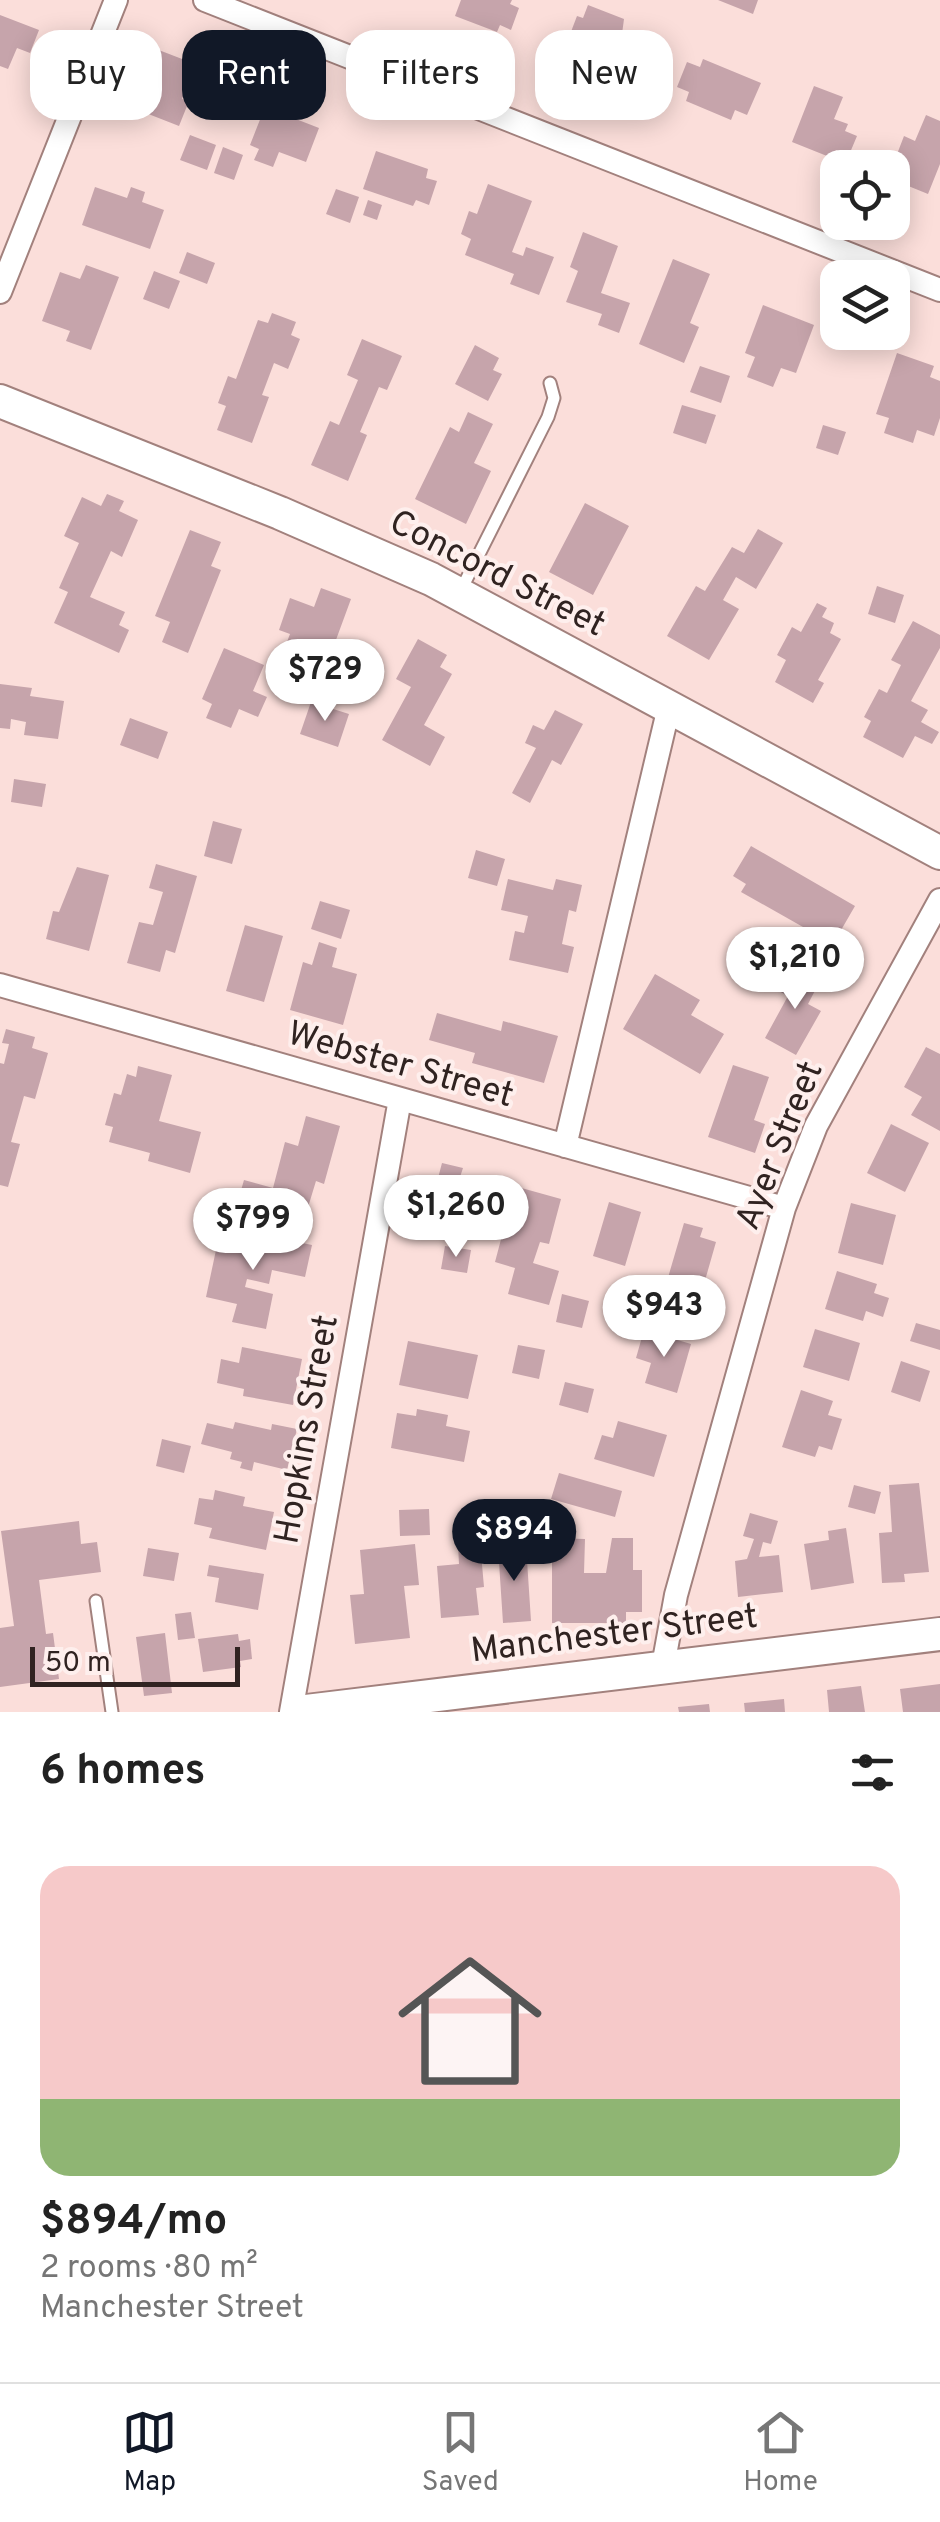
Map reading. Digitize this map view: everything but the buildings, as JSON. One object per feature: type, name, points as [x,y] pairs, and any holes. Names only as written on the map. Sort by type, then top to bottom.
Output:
[{"type":"main road","name":"Concord Street","points":[[0,402],[316,528],[459,594],[940,854]]},
{"type":"main road","name":"Manchester Street","points":[[298,1712],[940,1634]]},
{"type":"street","points":[[0,292],[116,0]]},
{"type":"street","points":[[205,0],[940,290]]},
{"type":"street","points":[[565,1146],[669,707]]},
{"type":"street","name":"Ayer Street","points":[[663,1666],[676,1595],[784,1208],[816,1126],[940,900]]},
{"type":"street","name":"Webster Street","points":[[0,985],[784,1208]]},
{"type":"street","name":"Hopkins Street","points":[[291,1712],[400,1099]]},
{"type":"lane","points":[[459,594],[548,417],[554,398],[550,383]]},
{"type":"lane","points":[[96,1600],[112,1712]]}]
